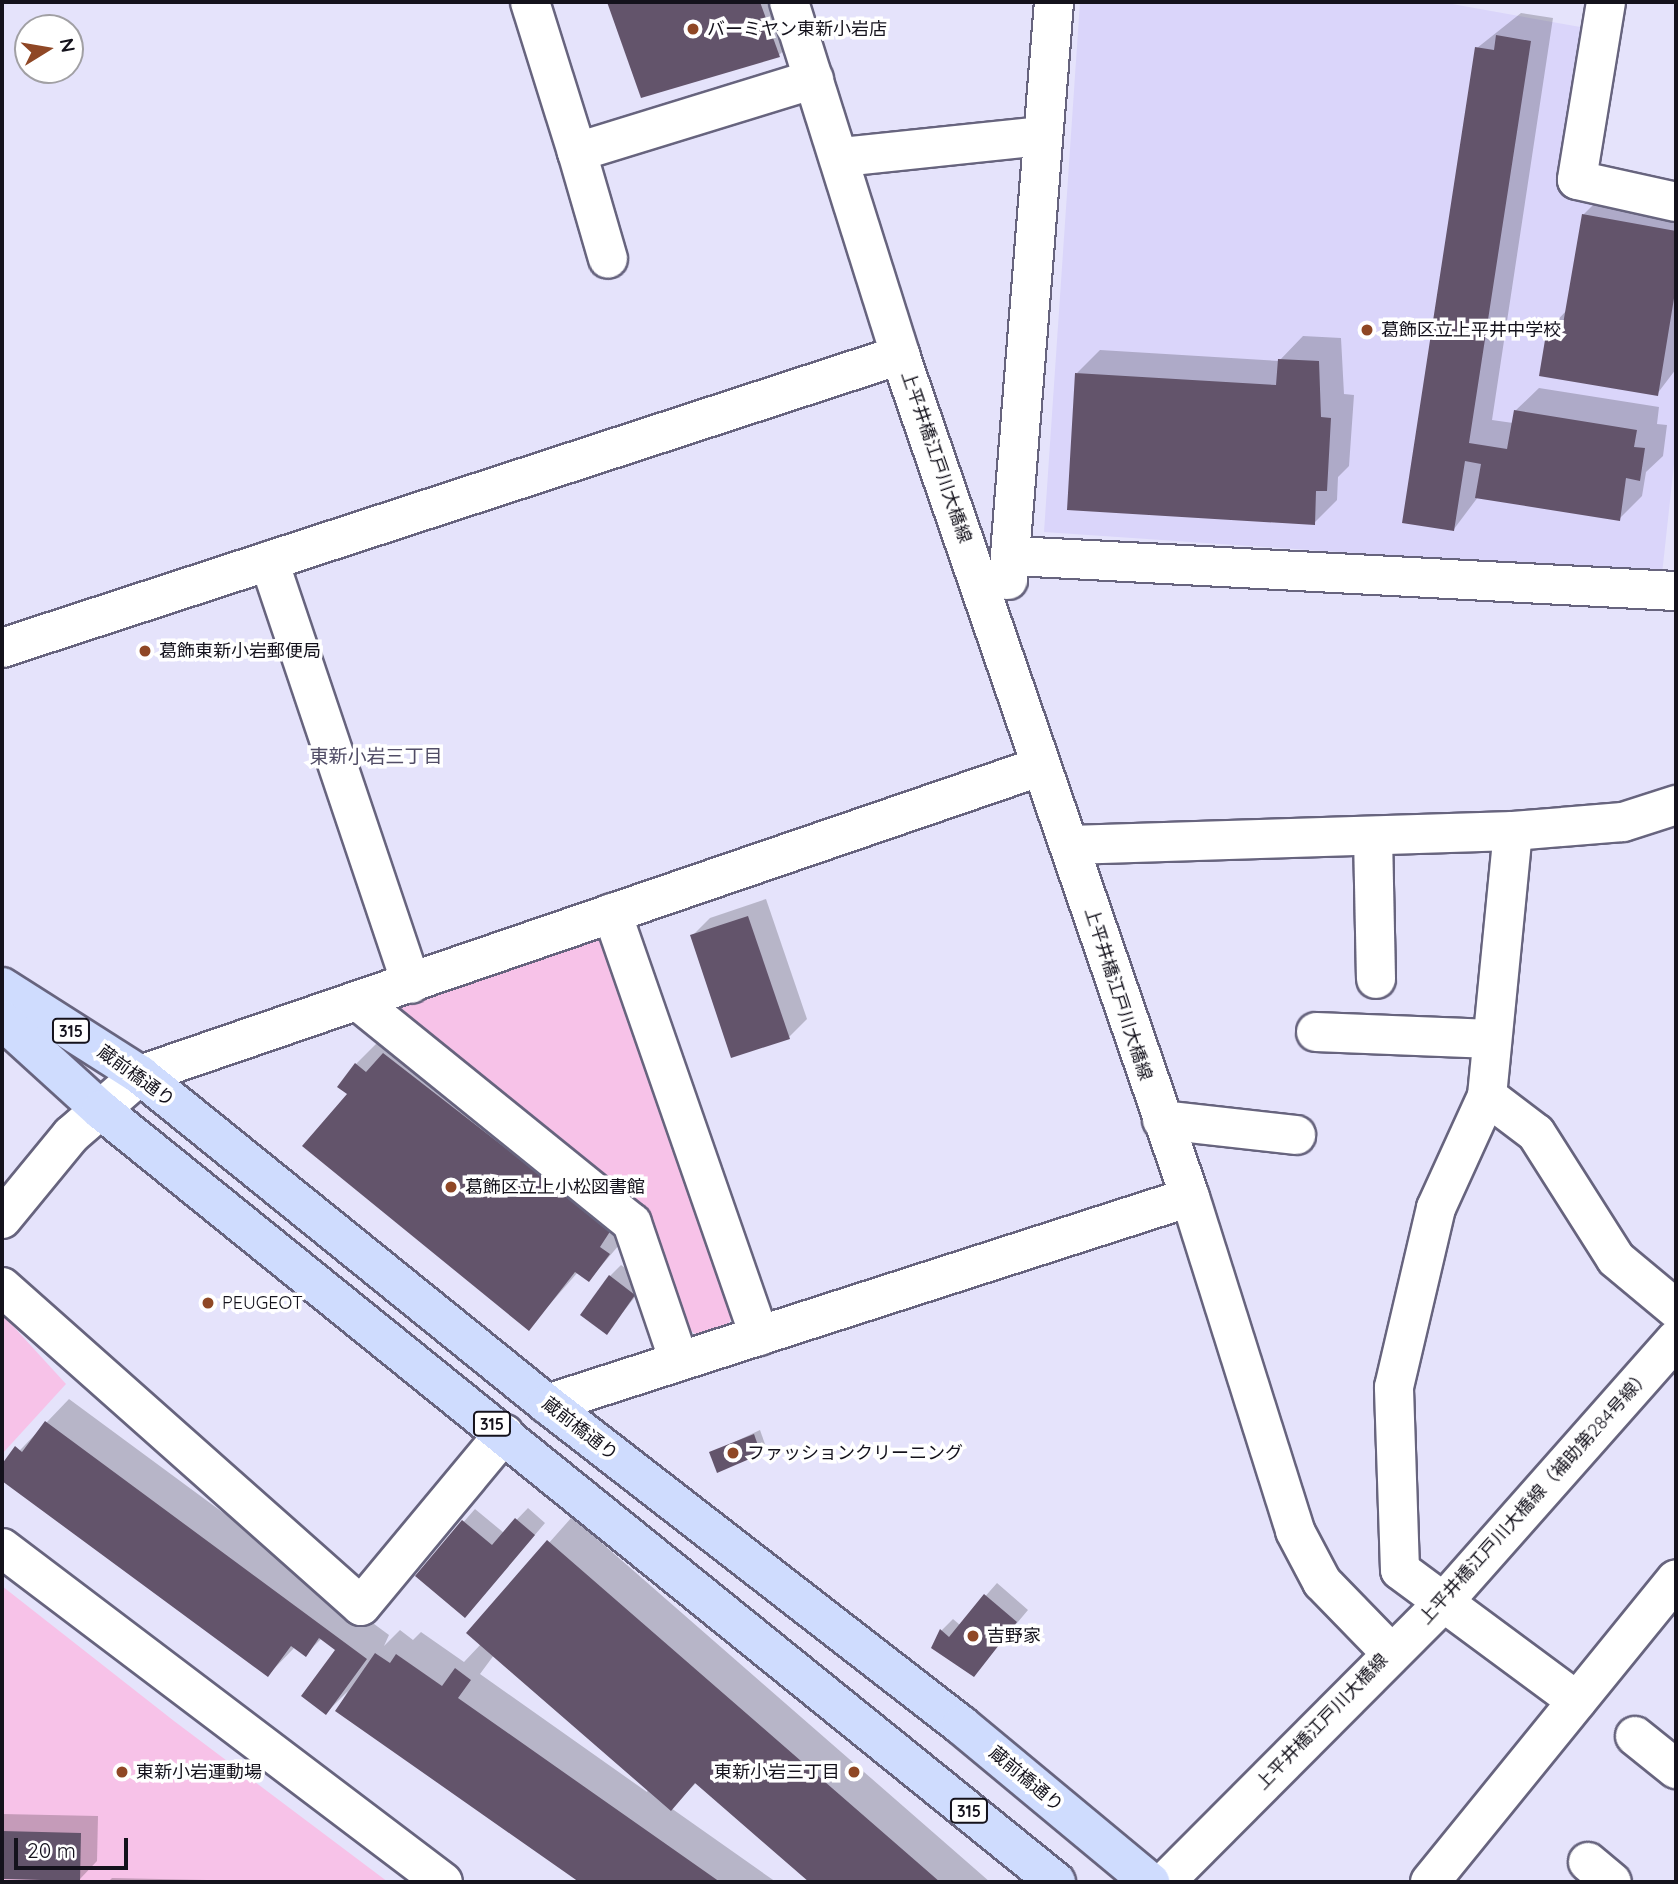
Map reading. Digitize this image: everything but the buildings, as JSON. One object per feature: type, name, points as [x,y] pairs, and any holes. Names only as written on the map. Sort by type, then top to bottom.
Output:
[{"type":"main road","points":[[2,957],[140,1075]]},
{"type":"main road","name":"蔵前橋通り","points":[[2,987],[140,1075],[547,1404],[961,1725],[1150,1882]]},
{"type":"main road","name":"315","points":[[2,1020],[101,1110],[1056,1882]]},
{"type":"main road","points":[[2,1044],[101,1110]]},
{"type":"street","points":[[530,2],[608,259]]},
{"type":"street","name":"上平井橋江戸川大橋線","points":[[789,2],[842,157],[900,355],[1190,1197],[1295,1531],[1322,1582],[1392,1654],[1166,1882]]},
{"type":"street","points":[[995,626],[1014,556],[1041,136],[1054,2]]},
{"type":"street","points":[[1606,2],[1577,180],[1676,202]]},
{"type":"street","points":[[577,152],[814,79]]},
{"type":"street","points":[[842,157],[1041,136]]},
{"type":"street","points":[[2,648],[900,355]]},
{"type":"street","points":[[1014,556],[1676,591]]},
{"type":"street","points":[[269,561],[411,984]]},
{"type":"street","points":[[2,1219],[101,1110],[140,1075],[1040,767]]},
{"type":"street","points":[[1070,845],[1513,831],[1623,822],[1676,805]]},
{"type":"street","points":[[1513,831],[1487,1096],[1436,1208],[1394,1387],[1400,1570],[1440,1606],[1577,1701]]},
{"type":"street","points":[[1373,836],[1376,979]]},
{"type":"street","points":[[612,913],[759,1336]]},
{"type":"street","points":[[359,1002],[632,1223],[679,1362]]},
{"type":"street","points":[[1316,1031],[1492,1039]]},
{"type":"street","points":[[1487,1096],[1536,1133],[1616,1259],[1676,1309]]},
{"type":"street","points":[[1162,1120],[1296,1135]]},
{"type":"street","points":[[547,1404],[1190,1197]]},
{"type":"street","points":[[2,1286],[361,1606],[504,1434]]},
{"type":"street","name":"上平井橋江戸川大橋線（補助第284号線）","points":[[1392,1654],[1440,1606],[1676,1339]]},
{"type":"street","points":[[2,1548],[443,1882]]},
{"type":"street","points":[[1430,1882],[1676,1578]]},
{"type":"street","points":[[1635,1736],[1676,1769]]},
{"type":"shaded area","name":"葛飾区立上平井中学校","points":[[1080,2],[1441,2],[1586,28],[1560,188],[1676,214],[1676,446],[1662,574],[1044,532]]},
{"type":"shaded area","points":[[610,918],[735,1310],[725,1332],[703,1339],[682,1325],[650,1222],[357,1017]]},
{"type":"shaded area","points":[[2,1314],[66,1384],[2,1454]]},
{"type":"shaded area","name":"東新小岩運動場","points":[[2,1586],[174,1721],[388,1882],[2,1882]]},
{"type":"place","name":"バーミヤン東新小岩店","points":[[693,29]]},
{"type":"place","name":"葛飾区立上平井中学校","points":[[1367,330]]},
{"type":"place","name":"葛飾東新小岩郵便局","points":[[145,651]]},
{"type":"place","name":"葛飾区立上小松図書館","points":[[451,1187]]},
{"type":"place","name":"PEUGEOT","points":[[208,1303]]},
{"type":"place","name":"ファッションクリーニング","points":[[733,1453]]},
{"type":"place","name":"吉野家","points":[[973,1636]]},
{"type":"place","name":"東新小岩運動場","points":[[122,1772]]},
{"type":"place","name":"東新小岩三丁目","points":[[854,1772]]},
{"type":"district","name":"東新小岩三丁目","points":[[376,757]]}]
